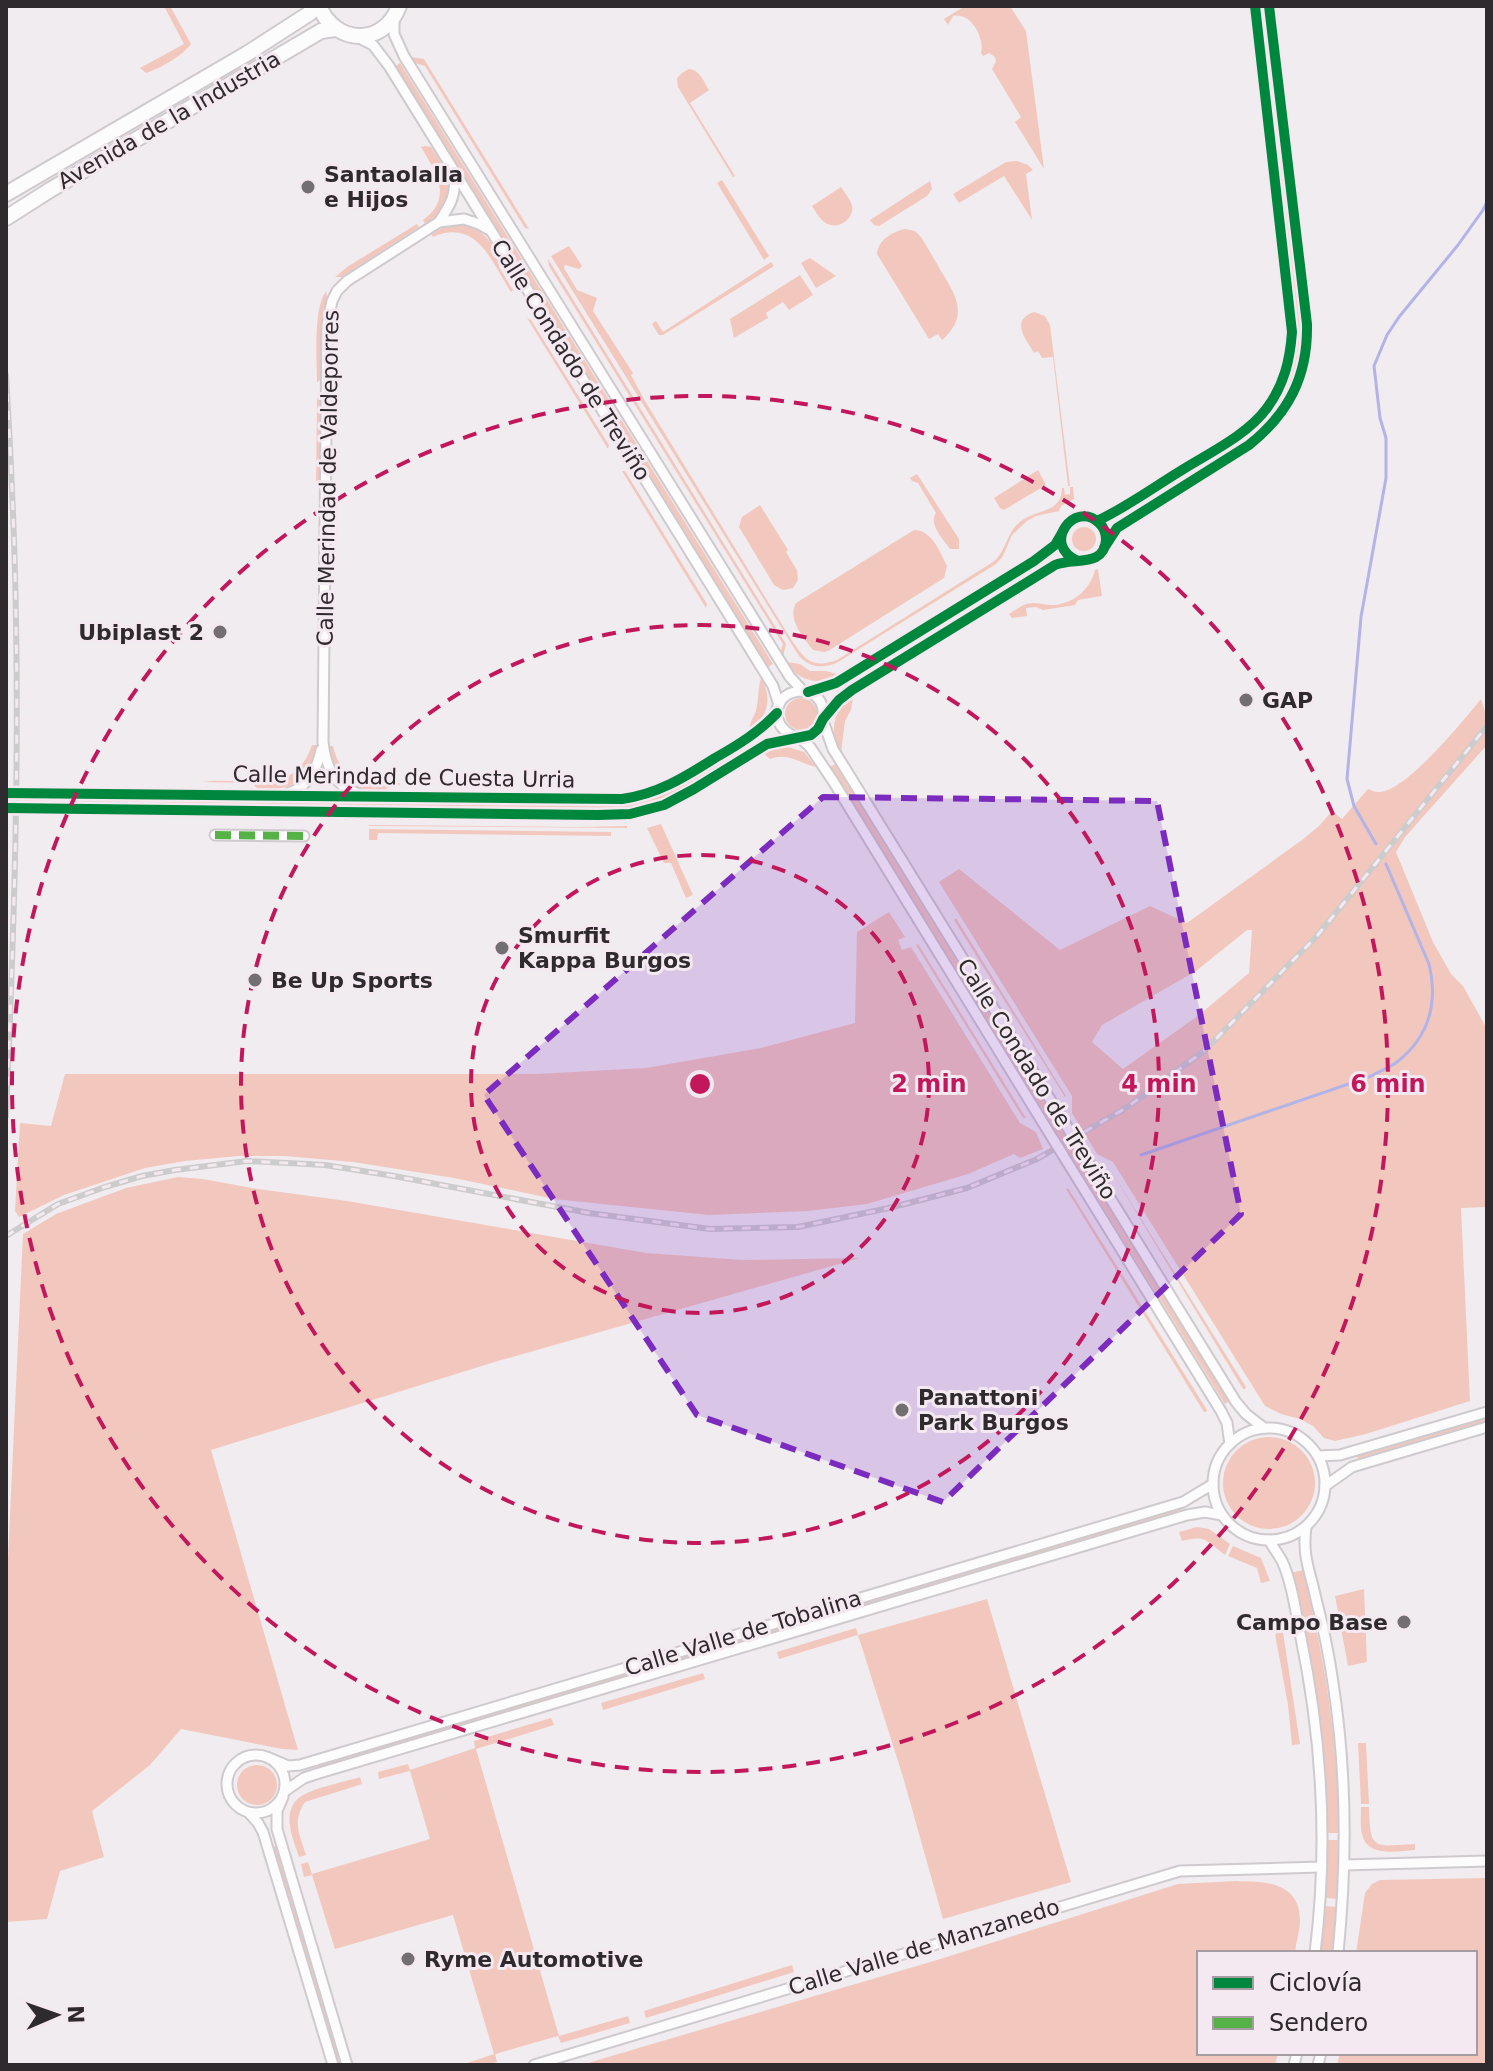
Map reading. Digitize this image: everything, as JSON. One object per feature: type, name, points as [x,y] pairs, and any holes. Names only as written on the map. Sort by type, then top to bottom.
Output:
[{"type":"main road","points":[[316,6],[339,31]]},
{"type":"main road","name":"Avenida de la Industria","points":[[6,194],[263,44],[316,6]]},
{"type":"main road","name":"Avenida de la Industria","points":[[6,218],[321,31],[369,35],[384,28],[397,12]]},
{"type":"street","points":[[1097,521],[1251,425],[1269,406],[1287,369],[1292,332],[1255,6]]},
{"type":"street","points":[[1104,548],[1106,533],[1097,521],[1089,517],[1070,521],[1055,545],[1034,561],[836,683],[787,695],[778,709],[782,727],[788,734],[798,737],[815,732],[839,700],[852,690],[1055,565],[1092,560],[1098,556],[1104,548],[1117,528],[1249,445],[1273,424],[1287,405],[1304,364],[1307,324],[1269,6]]},
{"type":"street","name":"Calle Condado de Treviño","points":[[397,12],[394,34],[404,56],[785,670],[805,691]]},
{"type":"street","name":"Calle Condado de Treviño","points":[[339,31],[365,40],[379,51],[773,686],[778,709]]},
{"type":"street","points":[[439,222],[454,192],[455,182],[450,164]]},
{"type":"street","points":[[439,222],[464,219],[492,232]]},
{"type":"street","name":"Calle Merindad de Valdeporres","points":[[370,797],[351,791],[336,781],[327,767],[323,742],[327,326],[337,291],[352,276],[439,222]]},
{"type":"street","points":[[1062,533],[1065,551],[1078,561]]},
{"type":"street","points":[[805,691],[821,703],[823,720]]},
{"type":"street","name":"Calle Merindad de Cuesta Urria","points":[[6,793],[599,800],[644,795],[680,780],[760,730],[778,709]]},
{"type":"street","name":"Calle Condado de Treviño","points":[[823,720],[838,758],[1236,1402],[1251,1420],[1264,1428]]},
{"type":"street","name":"Calle Condado de Treviño","points":[[798,737],[810,747],[833,781],[1221,1411],[1227,1423],[1230,1444]]},
{"type":"street","name":"Calle Merindad de Cuesta Urria","points":[[6,808],[630,814],[664,805],[758,749],[775,741],[798,737]]},
{"type":"street","name":"Calle Merindad de Valdeporres","points":[[283,796],[296,791],[310,779],[318,764],[323,742]]},
{"type":"street","points":[[215,835],[304,836]]},
{"type":"street","points":[[1318,1456],[1340,1455],[1487,1412]]},
{"type":"street","points":[[1325,1486],[1352,1467],[1487,1427]]},
{"type":"street","points":[[1264,1428],[1284,1430],[1308,1444],[1318,1456],[1323,1471],[1325,1486],[1316,1515],[1306,1527],[1282,1539],[1269,1540],[1246,1535],[1233,1526],[1217,1505],[1213,1484],[1220,1458],[1230,1444],[1240,1436],[1264,1428]]},
{"type":"street","name":"Calle Valle de Tobalina","points":[[269,1758],[288,1766],[300,1765],[1183,1502],[1213,1484]]},
{"type":"street","name":"Calle Valle de Tobalina","points":[[284,1794],[304,1778],[316,1774],[1187,1515],[1205,1512],[1222,1515]]},
{"type":"street","points":[[1306,1527],[1303,1549],[1326,1639],[1338,1724],[1344,1799],[1344,1865],[1338,1951]]},
{"type":"street","points":[[1269,1540],[1286,1572],[1306,1663],[1320,1782],[1321,1867],[1315,1951]]},
{"type":"street","points":[[333,2065],[263,1832],[249,1813],[231,1800],[227,1787],[228,1775],[235,1763],[255,1754],[269,1758],[282,1769],[286,1785],[277,1811],[277,1829],[347,2065]]},
{"type":"street","points":[[249,1813],[269,1811],[284,1794]]},
{"type":"street","points":[[1344,1865],[1487,1861]]},
{"type":"street","name":"Calle Valle de Manzanedo","points":[[534,2065],[1180,1871],[1321,1867]]},
{"type":"highlighted area","points":[[823,797],[1157,801],[1241,1214],[943,1502],[697,1415],[484,1095]]},
{"type":"shaded area","points":[[164,6],[170,6],[191,44],[171,61],[146,73],[140,68],[184,44]]},
{"type":"shaded area","points":[[965,6],[1010,6],[1026,31],[1044,169],[1015,122],[1021,117],[992,69],[995,57],[981,53],[981,40],[975,27],[960,16],[953,16],[948,25],[944,19]]},
{"type":"shaded area","points":[[1260,6],[1264,6],[1300,321],[1298,355],[1281,402],[1260,428],[1247,440],[1154,498],[1152,495],[1233,445],[1256,426],[1274,405],[1287,381],[1295,351],[1296,315]]},
{"type":"shaded area","points":[[411,57],[424,59],[529,229],[525,228],[425,66],[415,63]]},
{"type":"shaded area","points":[[400,63],[773,664],[768,667],[413,94],[396,66]]},
{"type":"shaded area","points":[[689,69],[699,74],[709,90],[690,103],[733,177],[678,87],[677,78]]},
{"type":"shaded area","points":[[421,147],[431,147],[438,158],[450,188],[445,207],[425,224],[423,220],[438,203],[440,194],[436,175]]},
{"type":"shaded area","points":[[1017,161],[1033,170],[1026,174],[1032,220],[1004,176],[959,203],[953,194],[1006,162]]},
{"type":"shaded area","points":[[722,180],[769,256],[764,260],[717,183]]},
{"type":"shaded area","points":[[930,181],[932,189],[927,196],[879,226],[870,220]]},
{"type":"shaded area","points":[[841,187],[852,205],[852,213],[843,223],[831,225],[822,220],[812,206]]},
{"type":"shaded area","points":[[417,224],[419,227],[342,277],[335,277],[347,267]]},
{"type":"shaded area","points":[[449,224],[467,225],[486,237],[500,257],[499,267],[513,290],[511,292],[489,256],[472,238],[461,233],[433,237],[431,234]]},
{"type":"shaded area","points":[[905,229],[915,231],[921,237],[947,280],[958,306],[955,323],[942,340],[938,334],[929,339],[877,254],[886,237]]},
{"type":"shaded area","points":[[569,246],[582,266],[579,269],[565,265],[564,268],[577,290],[597,298],[593,311],[633,373],[631,375],[645,401],[789,636],[808,660],[828,663],[837,660],[993,562],[1016,525],[1058,502],[1062,488],[1065,495],[1070,494],[1070,487],[1073,487],[1074,499],[1061,506],[1059,511],[1027,521],[1012,535],[996,564],[838,662],[828,666],[808,663],[799,656],[551,256]]},
{"type":"shaded area","points":[[810,258],[836,276],[816,288],[801,263]]},
{"type":"shaded area","points":[[548,259],[786,644],[783,657],[780,654],[783,644],[549,266]]},
{"type":"shaded area","points":[[771,262],[774,266],[663,335],[659,335],[652,324],[656,321],[663,332]]},
{"type":"shaded area","points":[[800,275],[813,295],[789,310],[783,302],[766,313],[768,318],[734,338],[730,319]]},
{"type":"shaded area","points":[[326,291],[322,318],[322,379],[317,382],[317,322]]},
{"type":"shaded area","points":[[1034,312],[1045,316],[1050,325],[1070,486],[1053,357],[1042,358],[1038,351],[1034,353],[1022,330],[1023,320]]},
{"type":"shaded area","points":[[527,318],[609,445],[608,449]]},
{"type":"shaded area","points":[[317,397],[322,402],[320,482],[316,487]]},
{"type":"shaded area","points":[[1038,470],[1046,485],[1004,510],[1000,508],[994,498]]},
{"type":"shaded area","points":[[622,471],[625,471],[707,604],[706,608]]},
{"type":"shaded area","points":[[917,474],[959,539],[959,549],[950,549],[937,531],[934,522],[936,513],[918,483],[910,478]]},
{"type":"shaded area","points":[[760,505],[797,570],[798,580],[793,588],[783,590],[774,585],[739,527],[742,517]]},
{"type":"shaded area","points":[[1084,527],[1093,530],[1096,539],[1093,548],[1084,551],[1075,548],[1072,539],[1075,530]]},
{"type":"shaded area","points":[[914,530],[926,534],[938,548],[947,566],[944,578],[828,651],[813,650],[795,621],[796,603]]},
{"type":"shaded area","points":[[1033,569],[1035,571],[851,685],[850,682]]},
{"type":"shaded area","points":[[1098,569],[1102,596],[1078,600],[1075,605],[1043,610],[1026,608],[1027,616],[1012,618],[1009,614],[1030,603],[1053,605],[1074,599],[1085,590]]},
{"type":"shaded area","points":[[786,662],[800,664],[810,671],[840,675],[825,680],[810,680],[797,674]]},
{"type":"shaded area","points":[[761,678],[767,693],[767,707],[761,719],[749,730],[756,709]]},
{"type":"shaded area","points":[[853,697],[845,721],[841,753],[835,737],[835,722],[841,709]]},
{"type":"shaded area","points":[[801,698],[812,703],[817,714],[812,725],[801,730],[790,725],[785,714],[790,703]]},
{"type":"shaded area","points":[[1481,699],[1487,718],[1487,745],[1405,837],[1396,852],[1433,942],[1487,1029],[1487,1207],[1461,1208],[1470,1401],[1335,1441],[1324,1438],[1313,1426],[1300,1419],[1265,1406],[1113,1162],[1097,1154],[1072,1113],[1072,1096],[939,882],[959,869],[1060,950],[1150,906],[1187,923],[1302,840],[1332,811],[1342,819],[1368,789],[1380,792],[1405,780],[1434,753]],"holes":[[[1247,930],[1252,930],[1249,973],[1199,1015],[1123,1069],[1092,1042],[1102,1025],[1196,971]]]},
{"type":"shaded area","points":[[751,743],[752,746],[674,793],[621,808],[6,801],[623,805],[674,790]]},
{"type":"shaded area","points":[[312,745],[317,745],[312,767],[291,785],[259,790],[252,783],[202,782],[266,782],[280,779],[293,773],[304,762]]},
{"type":"shaded area","points":[[328,746],[333,746],[342,768],[357,779],[399,785],[391,785],[384,791],[362,789],[345,782],[334,768]]},
{"type":"shaded area","points":[[785,746],[804,752],[816,767],[788,757],[770,759],[763,753]]},
{"type":"shaded area","points":[[835,764],[1229,1401],[1225,1404],[830,767]]},
{"type":"shaded area","points":[[661,824],[693,895],[686,898],[671,863],[664,863],[647,828]]},
{"type":"shaded area","points":[[368,826],[627,826],[627,828]]},
{"type":"shaded area","points":[[369,829],[611,832],[611,836],[378,833],[377,840],[369,840]]},
{"type":"shaded area","points":[[889,912],[905,937],[898,940],[902,950],[911,947],[1020,1123],[1036,1132],[1043,1149],[1020,1158],[1014,1154],[968,1174],[867,1204],[808,1211],[709,1215],[554,1199],[454,1178],[353,1162],[239,1156],[145,1168],[64,1195],[19,1217],[15,1211],[20,1123],[51,1126],[65,1074],[537,1074],[646,1068],[761,1048],[855,1023],[857,932]]},
{"type":"shaded area","points":[[956,918],[1066,1096],[1065,1097],[954,920]]},
{"type":"shaded area","points":[[918,944],[1026,1118],[1023,1118]]},
{"type":"shaded area","points":[[1110,1169],[1246,1387],[1245,1389],[1243,1389]]},
{"type":"shaded area","points":[[178,1177],[347,1201],[646,1253],[742,1260],[860,1258],[498,1361],[211,1450],[298,1750],[181,1729],[150,1765],[92,1811],[104,1857],[60,1871],[47,1919],[6,1922],[6,1602],[23,1234],[56,1214],[126,1188]]},
{"type":"shaded area","points":[[1066,1189],[1207,1410],[1206,1412]]},
{"type":"shaded area","points":[[1487,1417],[1487,1421],[1358,1459],[1357,1456]]},
{"type":"shaded area","points":[[1269,1437],[1287,1440],[1302,1450],[1312,1465],[1315,1483],[1312,1501],[1302,1516],[1287,1526],[1269,1529],[1251,1526],[1236,1516],[1226,1501],[1223,1483],[1226,1465],[1236,1450],[1251,1440]]},
{"type":"shaded area","points":[[1181,1508],[1182,1511],[318,1768],[318,1765]]},
{"type":"shaded area","points":[[1197,1527],[1209,1529],[1230,1544],[1225,1555],[1202,1539],[1182,1541],[1179,1532]]},
{"type":"shaded area","points":[[1233,1546],[1261,1558],[1270,1581],[1261,1583],[1257,1568],[1228,1556]]},
{"type":"shaded area","points":[[1303,1570],[1329,1700],[1339,1833],[1326,1833],[1324,1767],[1317,1702],[1291,1573]]},
{"type":"shaded area","points":[[1364,1589],[1367,1662],[1348,1666],[1335,1596]]},
{"type":"shaded area","points":[[987,1599],[1071,1882],[943,1919],[858,1635]]},
{"type":"shaded area","points":[[856,1628],[858,1635],[779,1659],[777,1652]]},
{"type":"shaded area","points":[[1283,1632],[1300,1744],[1292,1745],[1275,1634]]},
{"type":"shaded area","points":[[703,1673],[705,1679],[603,1710],[601,1703]]},
{"type":"shaded area","points":[[551,1718],[554,1725],[476,1749],[559,2036],[628,2016],[630,2023],[561,2043],[558,2036],[495,2054],[497,2062],[485,2065],[461,2065],[494,2054],[453,1915],[335,1949],[312,1875],[304,1877],[301,1864],[308,1862],[312,1874],[430,1839],[410,1771],[379,1779],[378,1772],[408,1764],[410,1770],[475,1748],[474,1741]]},
{"type":"shaded area","points":[[1358,1743],[1366,1743],[1369,1804],[1361,1804]]},
{"type":"shaded area","points":[[257,1765],[271,1771],[277,1785],[271,1799],[257,1805],[243,1799],[237,1785],[243,1771]]},
{"type":"shaded area","points":[[360,1777],[362,1784],[305,1802],[298,1822],[306,1855],[299,1857],[289,1822],[294,1803],[312,1791]]},
{"type":"shaded area","points":[[1361,1807],[1369,1807],[1371,1832],[1377,1843],[1415,1844],[1415,1850],[1392,1852],[1370,1847],[1362,1834]]},
{"type":"shaded area","points":[[1326,1840],[1339,1840],[1338,1899],[1325,1898]]},
{"type":"shaded area","points":[[276,1846],[341,2065],[338,2065],[273,1847]]},
{"type":"shaded area","points":[[1487,1878],[1487,2065],[1337,2065],[1340,2055],[1477,2055],[1477,1951],[1356,1951],[1365,1893],[1380,1880]]},
{"type":"shaded area","points":[[1269,1883],[1287,1891],[1294,1898],[1300,1920],[1295,1951],[1197,1951],[1197,2055],[1278,2055],[1275,2065],[581,2065],[937,1960],[1178,1884]]},
{"type":"shaded area","points":[[1324,1906],[1337,1907],[1333,1951],[1320,1951]]},
{"type":"shaded area","points":[[792,1965],[794,1972],[646,2018],[644,2011]]},
{"type":"waterway","points":[[1376,844],[1354,806],[1347,779],[1361,617],[1386,478],[1386,438],[1380,418],[1374,366],[1387,335],[1399,317],[1458,245],[1487,202]]},
{"type":"waterway","points":[[1141,1155],[1369,1077],[1394,1064],[1408,1052],[1429,1018],[1432,978],[1429,964],[1386,864]]},
{"type":"railway","points":[[6,375],[14,531],[17,686],[15,870],[6,1116]]},
{"type":"railway","points":[[6,1236],[58,1204],[105,1187],[142,1176],[247,1161],[325,1165],[589,1213],[710,1229],[798,1227],[967,1188],[1037,1159],[1126,1108],[1204,1051],[1317,936],[1487,726]]},
{"type":"marked path","points":[[215,835],[304,836]]},
{"type":"cycle path","points":[[1097,521],[1239,435],[1267,408],[1285,372],[1292,332],[1255,6]]},
{"type":"cycle path","points":[[1104,548],[1117,528],[1249,445],[1263,433],[1285,406],[1300,377],[1307,324],[1269,6]]},
{"type":"cycle path","points":[[6,808],[630,814],[664,805],[767,744],[811,735],[839,700],[852,690],[1055,565],[1086,560],[1100,555],[1104,549],[1105,533],[1101,525],[1090,517],[1072,520],[1062,536],[1062,545],[1067,554],[1078,561]]},
{"type":"cycle path","points":[[808,692],[836,683],[1034,561],[1055,545],[1062,533]]},
{"type":"cycle path","points":[[6,793],[622,799],[648,793],[682,778],[748,738],[777,713]]},
{"type":"place","name":"Santaolalla e Hijos","points":[[308,187]]},
{"type":"place","name":"Ubiplast 2","points":[[220,632]]},
{"type":"place","name":"GAP","points":[[1246,700]]},
{"type":"place","name":"Smurfit Kappa Burgos","points":[[502,948]]},
{"type":"place","name":"Be Up Sports","points":[[255,980]]},
{"type":"place","name":"Panattoni Park Burgos","points":[[902,1410]]},
{"type":"place","name":"Campo Base","points":[[1404,1622]]},
{"type":"place","name":"Ryme Automotive","points":[[408,1959]]}]
